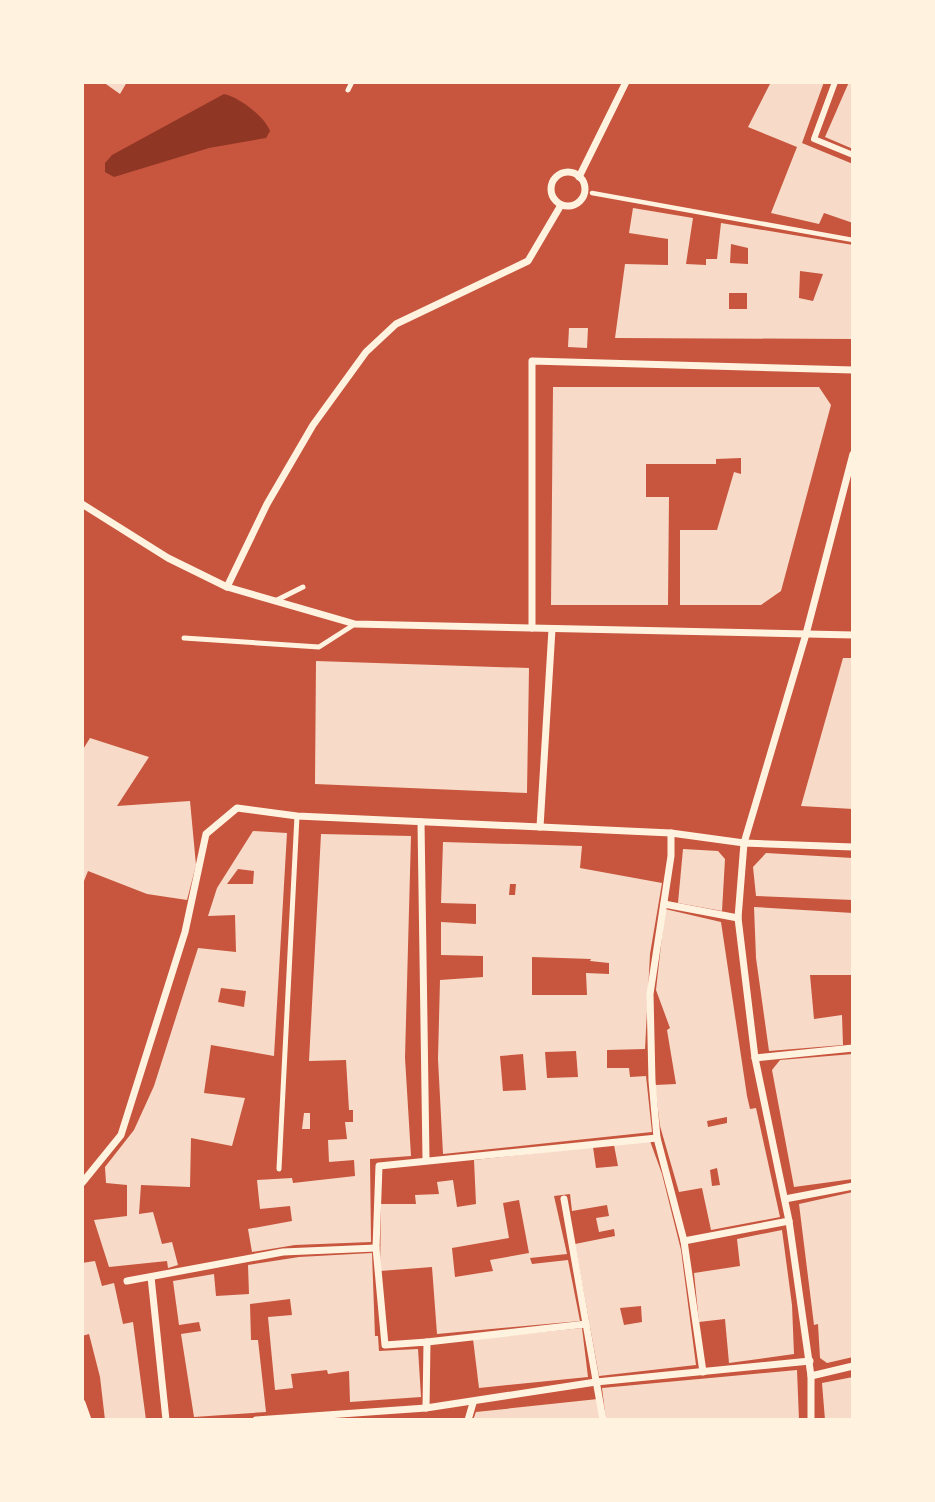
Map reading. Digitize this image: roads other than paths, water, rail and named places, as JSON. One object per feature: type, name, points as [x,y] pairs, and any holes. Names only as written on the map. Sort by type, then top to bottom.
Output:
[{"type":"street","points":[[579,177],[566,172],[554,180],[552,197],[561,205],[578,203],[584,193],[579,177],[626,82]]},
{"type":"street","points":[[835,82],[814,139],[853,155]]},
{"type":"street","points":[[227,587],[267,504],[313,425],[366,352],[396,324],[527,261],[561,205]]},
{"type":"street","points":[[533,628],[532,361],[853,370]]},
{"type":"street","points":[[811,1420],[810,1361],[789,1221],[755,1058],[738,918],[744,843],[806,634],[853,454]]},
{"type":"street","points":[[843,492],[853,491]]},
{"type":"street","points":[[82,504],[168,558],[227,587],[355,624],[853,635]]},
{"type":"street","points":[[540,827],[552,629]]},
{"type":"street","points":[[82,1182],[121,1135],[186,932],[206,834],[237,808],[297,816],[671,833],[744,843],[853,847]]},
{"type":"street","points":[[421,822],[426,1159]]},
{"type":"street","points":[[671,833],[664,904],[650,994],[652,1081],[657,1138],[684,1241],[703,1372]]},
{"type":"street","points":[[664,904],[738,918]]},
{"type":"street","points":[[755,1058],[853,1048]]},
{"type":"street","points":[[586,1324],[385,1345],[376,1248],[379,1166],[426,1159],[657,1138]]},
{"type":"street","points":[[785,1199],[853,1186]]},
{"type":"street","points":[[564,1199],[603,1420]]},
{"type":"street","points":[[684,1241],[789,1221]]},
{"type":"street","points":[[127,1281],[283,1252],[376,1248]]},
{"type":"street","points":[[151,1277],[166,1420]]},
{"type":"street","points":[[426,1408],[427,1342]]},
{"type":"street","points":[[256,1420],[426,1408],[596,1382],[810,1361]]},
{"type":"street","points":[[811,1376],[853,1366]]},
{"type":"street","points":[[82,1403],[88,1420]]},
{"type":"street","points":[[468,1420],[472,1403]]},
{"type":"lane","points":[[348,90],[352,82]]},
{"type":"lane","points":[[275,601],[303,587]]},
{"type":"lane","points":[[184,638],[319,648],[355,624]]},
{"type":"lane","points":[[279,1169],[297,816]]}]
